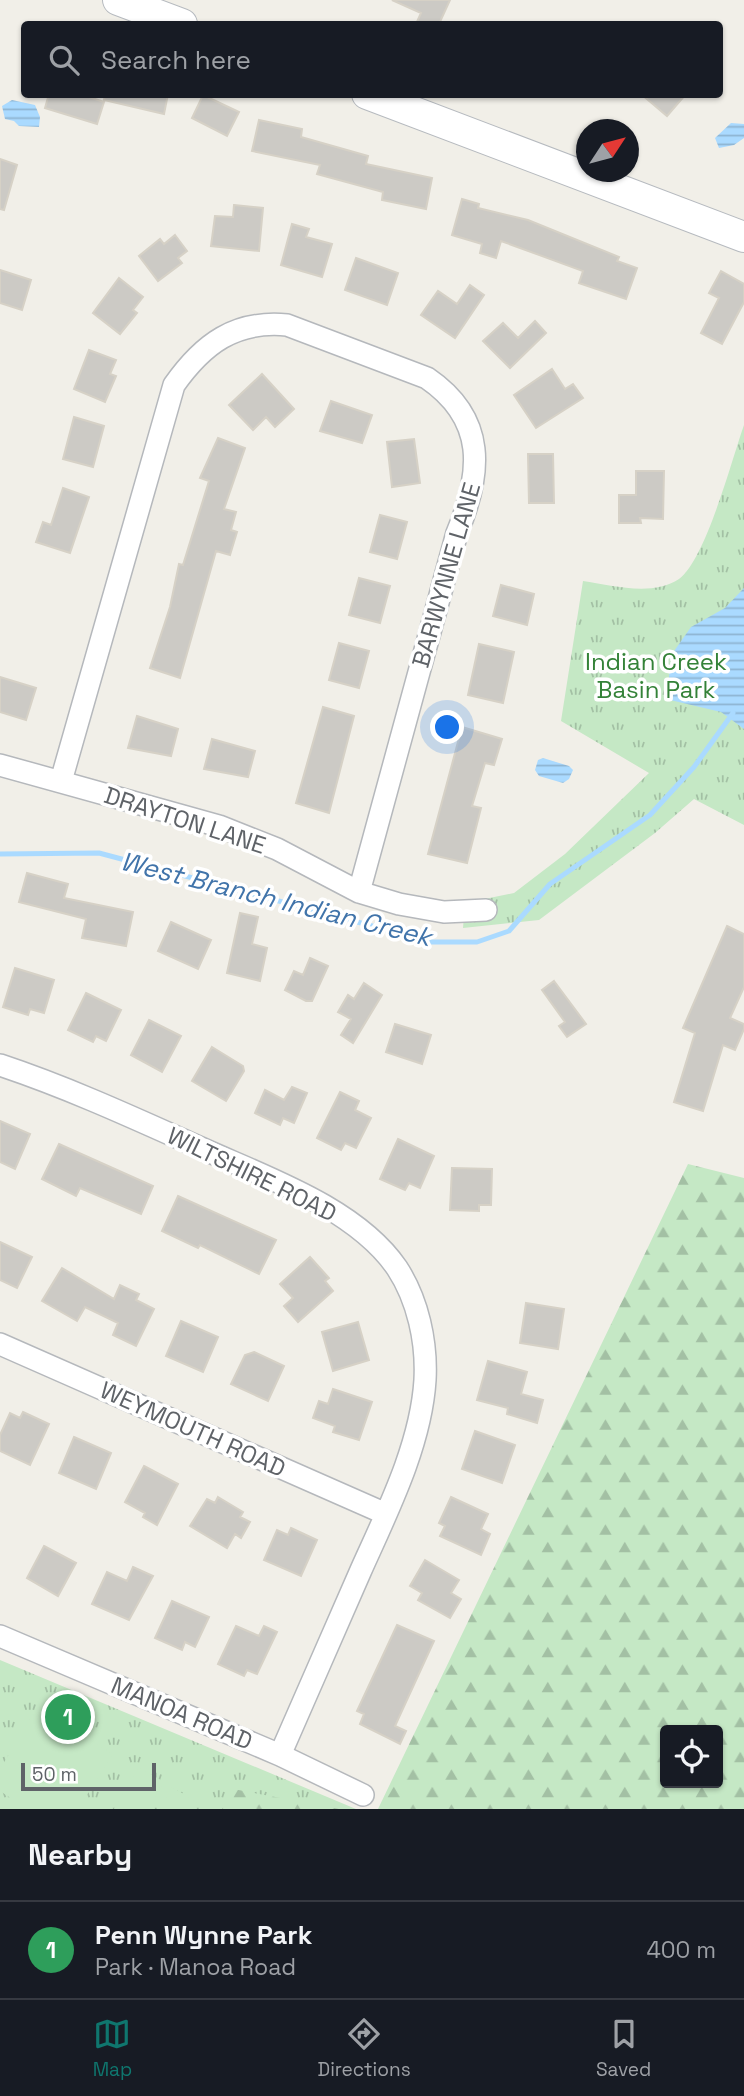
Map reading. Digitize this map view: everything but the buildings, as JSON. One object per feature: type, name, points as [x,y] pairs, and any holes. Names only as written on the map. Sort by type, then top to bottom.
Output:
[{"type":"main road","points":[[118,0],[174,21]]},
{"type":"main road","points":[[379,98],[744,237]]},
{"type":"street","name":"BARWYNNE LANE","points":[[61,781],[174,385],[186,369],[229,332],[264,324],[287,325],[427,378],[441,388],[462,412],[475,448],[469,503],[457,533],[359,892]]},
{"type":"street","name":"DRAYTON LANE","points":[[0,765],[219,826],[277,849],[359,892],[398,904],[444,912],[486,910]]},
{"type":"street","name":"WILTSHIRE ROAD","points":[[0,1065],[68,1088],[307,1196],[356,1227],[397,1268],[418,1313],[425,1381],[412,1441],[386,1514],[280,1755]]},
{"type":"street","name":"WEYMOUTH ROAD","points":[[0,1344],[386,1514]]},
{"type":"street","name":"MANOA ROAD","points":[[0,1636],[280,1755],[363,1795]]},
{"type":"green space","name":"Indian Creek Basin Park","points":[[744,425],[744,825],[694,799],[655,833],[539,920],[463,928],[465,903],[514,893],[565,854],[649,773],[561,721],[583,581],[644,589],[679,579],[689,568],[708,530]]},
{"type":"green space","points":[[688,1164],[744,1178],[744,1809],[378,1809]]},
{"type":"green space","points":[[0,1660],[356,1809],[0,1809]]},
{"type":"green space","points":[[37,1707],[113,1754],[78,1809],[27,1809],[0,1791],[0,1769]]},
{"type":"green space","points":[[139,1767],[164,1782],[148,1809],[114,1809]]},
{"type":"green space","points":[[172,1787],[197,1802],[193,1809],[160,1809]]},
{"type":"green space","points":[[233,1789],[339,1809],[222,1809]]},
{"type":"water","points":[[12,100],[35,105],[40,117],[39,127],[19,126],[14,121],[5,119],[2,106]]},
{"type":"water","points":[[731,123],[744,124],[744,138],[734,145],[719,148],[715,138]]},
{"type":"water","points":[[744,588],[744,729],[721,712],[666,699],[672,654],[691,627],[725,608]]},
{"type":"water","points":[[543,758],[569,766],[573,770],[569,779],[563,783],[539,776],[535,770],[538,760]]},
{"type":"waterway","name":"West Branch Indian Creek","points":[[0,854],[99,853],[432,942],[477,942],[509,931],[550,884],[650,815],[694,767],[733,713]]},
{"type":"place","name":"Penn Wynne Park","points":[[68,1717]]}]
